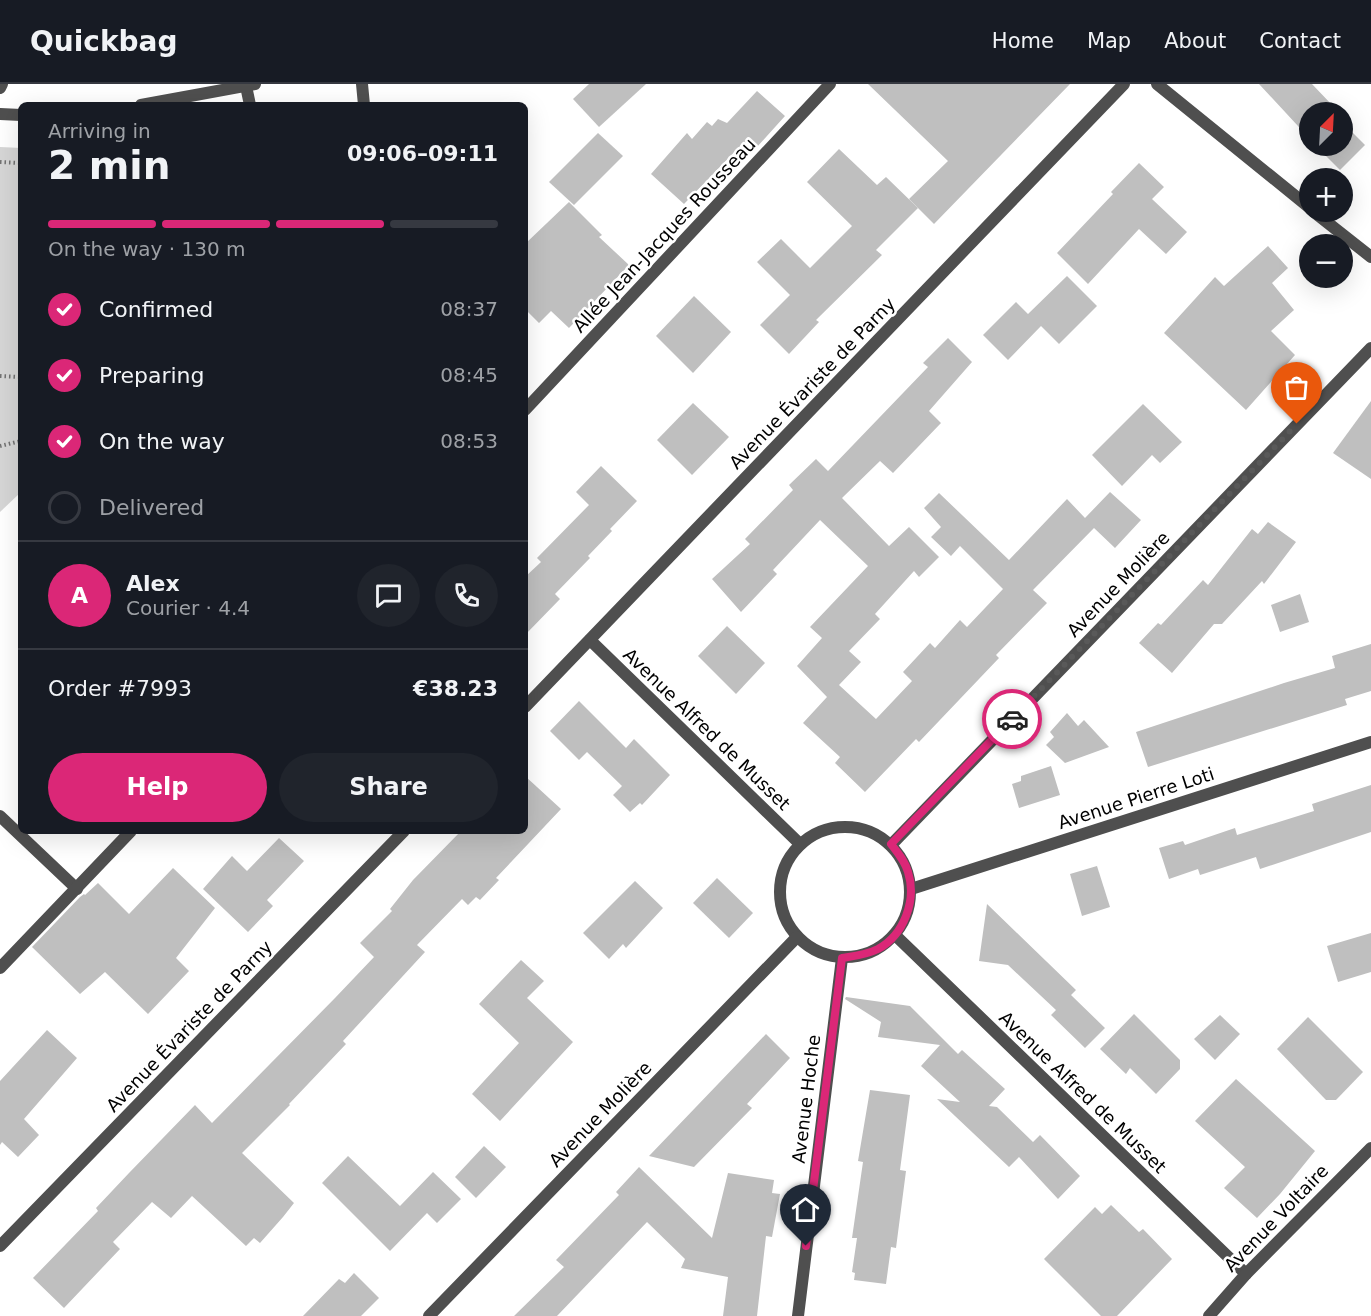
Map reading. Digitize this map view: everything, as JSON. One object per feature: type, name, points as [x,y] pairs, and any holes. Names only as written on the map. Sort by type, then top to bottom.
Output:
[{"type":"street","points":[[0,88],[2,84]]},
{"type":"street","points":[[362,84],[364,102]]},
{"type":"street","name":"Allée Jean-Jacques Rousseau","points":[[528,407],[830,84]]},
{"type":"street","name":"Avenue Évariste de Parny","points":[[528,704],[1124,84]]},
{"type":"street","points":[[1157,84],[1299,199]]},
{"type":"street","points":[[158,102],[251,85],[250,102]]},
{"type":"street","points":[[0,114],[18,115]]},
{"type":"street","points":[[1327,222],[1371,257]]},
{"type":"street","name":"Avenue Molière","points":[[891,844],[1371,348]]},
{"type":"street","name":"Avenue Alfred de Musset","points":[[590,640],[800,844]]},
{"type":"street","name":"Avenue Pierre Loti","points":[[911,889],[1371,742]]},
{"type":"street","points":[[0,816],[18,833]]},
{"type":"street","points":[[835,827],[855,827],[874,833],[891,844],[901,857],[908,872],[911,889],[910,906],[904,922],[895,935],[880,948],[862,956],[842,958],[810,948],[797,937],[786,920],[780,900],[780,880],[787,860],[800,844],[816,833],[835,827]]},
{"type":"street","points":[[19,834],[77,889]]},
{"type":"street","points":[[0,968],[128,834]]},
{"type":"street","name":"Avenue Évariste de Parny","points":[[0,1246],[402,834]]},
{"type":"street","name":"Avenue Alfred de Musset","points":[[895,935],[1246,1274]]},
{"type":"street","name":"Avenue Molière","points":[[429,1316],[797,937]]},
{"type":"street","name":"Avenue Hoche","points":[[798,1316],[842,958]]},
{"type":"street","name":"Avenue Voltaire","points":[[1214,1314],[1246,1274],[1371,1148]]},
{"type":"path","points":[[0,162],[18,163]]},
{"type":"path","points":[[0,376],[18,377]]},
{"type":"path","points":[[0,446],[18,442]]},
{"type":"shaded area","points":[[0,147],[18,148],[18,495],[0,512]]},
{"type":"building","points":[[589,84],[646,84],[599,127],[573,99]]},
{"type":"building","points":[[868,84],[1070,84],[934,224],[909,199],[948,161]]},
{"type":"building","points":[[1259,84],[1312,84],[1329,102],[1299,102],[1299,127]]},
{"type":"building","points":[[757,91],[785,116],[756,148],[744,142],[684,204],[651,174],[687,133],[692,139],[707,122],[712,126],[718,119],[727,123]]},
{"type":"building","points":[[598,133],[623,156],[574,205],[549,182]]},
{"type":"building","points":[[1353,133],[1365,145],[1342,168],[1338,168],[1326,156],[1353,156]]},
{"type":"building","points":[[839,149],[877,185],[886,177],[918,208],[876,250],[882,255],[816,320],[819,322],[789,354],[760,325],[790,295],[757,262],[781,239],[810,268],[852,226],[807,182]]},
{"type":"building","points":[[1139,163],[1164,187],[1152,199],[1187,232],[1166,254],[1139,229],[1088,284],[1057,253]]},
{"type":"building","points":[[569,202],[602,235],[599,237],[629,265],[569,328],[551,311],[539,323],[528,312],[528,241]]},
{"type":"building","points":[[1268,246],[1288,268],[1272,283],[1294,310],[1271,331],[1295,355],[1246,410],[1164,333],[1215,277],[1224,286]]},
{"type":"building","points":[[1067,276],[1097,306],[1059,344],[1041,326],[1008,360],[983,335],[1016,302],[1028,314]]},
{"type":"building","points":[[694,296],[731,332],[693,373],[656,336]]},
{"type":"building","points":[[948,338],[972,362],[929,411],[941,423],[893,473],[880,461],[842,498],[889,546],[909,527],[939,557],[919,577],[914,571],[875,614],[880,619],[849,651],[861,662],[839,685],[876,719],[912,681],[903,672],[930,643],[935,648],[960,620],[967,627],[1003,589],[960,546],[951,556],[931,537],[941,527],[924,508],[939,493],[1009,560],[1067,499],[1085,518],[1110,492],[1141,520],[1115,548],[1094,528],[1033,590],[1047,603],[996,655],[999,658],[919,742],[916,739],[865,792],[835,763],[840,757],[803,723],[827,697],[797,666],[822,638],[810,627],[868,566],[820,520],[773,570],[777,574],[741,612],[712,579],[750,544],[745,539],[793,490],[789,485],[816,459],[828,471],[928,367],[923,363]]},
{"type":"building","points":[[1371,401],[1371,479],[1333,453]]},
{"type":"building","points":[[693,403],[729,437],[692,475],[657,440]]},
{"type":"building","points":[[1143,404],[1182,442],[1160,463],[1152,455],[1122,486],[1092,455]]},
{"type":"building","points":[[601,466],[637,501],[610,529],[612,531],[588,556],[590,558],[555,594],[560,599],[528,632],[528,574],[541,562],[537,558],[589,505],[576,492]]},
{"type":"building","points":[[1268,522],[1296,542],[1264,584],[1262,581],[1222,624],[1214,624],[1172,673],[1139,643],[1158,623],[1161,625],[1203,580],[1208,585],[1252,529],[1258,534]]},
{"type":"building","points":[[1300,594],[1309,622],[1280,632],[1271,605]]},
{"type":"building","points":[[727,626],[765,663],[736,694],[698,656]]},
{"type":"building","points":[[1371,644],[1371,691],[1345,699],[1347,705],[1148,767],[1136,732],[1335,668],[1332,656]]},
{"type":"building","points":[[579,701],[626,748],[634,739],[670,775],[642,805],[640,803],[630,812],[613,795],[622,786],[587,752],[579,760],[550,731]]},
{"type":"building","points":[[1067,713],[1078,726],[1084,720],[1109,747],[1065,763],[1046,745],[1054,737],[1050,732]]},
{"type":"building","points":[[1051,766],[1060,795],[1019,808],[1012,784],[1021,781],[1021,776]]},
{"type":"building","points":[[528,779],[561,809],[496,878],[499,880],[480,900],[476,897],[468,905],[462,899],[417,945],[425,952],[343,1041],[346,1044],[242,1153],[294,1203],[260,1243],[254,1238],[246,1246],[192,1196],[171,1218],[152,1202],[113,1242],[120,1249],[64,1308],[33,1278],[98,1211],[96,1208],[195,1105],[212,1123],[335,998],[374,957],[360,943],[392,911],[390,909],[413,880],[458,834],[528,834]]},
{"type":"building","points":[[1371,785],[1371,832],[1260,869],[1256,857],[1200,875],[1198,869],[1169,879],[1159,848],[1183,841],[1185,845],[1235,828],[1237,835],[1314,811],[1312,804]]},
{"type":"building","points":[[279,838],[304,861],[267,900],[273,906],[248,932],[203,889],[232,856],[247,871]]},
{"type":"building","points":[[1097,866],[1110,907],[1082,916],[1070,874]]},
{"type":"building","points":[[173,868],[215,908],[176,958],[189,971],[148,1014],[105,972],[80,994],[32,947],[80,897],[98,883],[129,914]]},
{"type":"building","points":[[717,878],[753,913],[729,938],[693,903]]},
{"type":"building","points":[[635,881],[663,908],[626,948],[623,944],[609,959],[583,933]]},
{"type":"building","points":[[987,904],[1076,990],[1071,995],[1105,1028],[1085,1048],[1051,1015],[1056,1010],[1008,965],[979,961]]},
{"type":"building","points":[[1371,933],[1371,972],[1338,982],[1327,946]]},
{"type":"building","points":[[521,960],[544,981],[527,998],[573,1042],[500,1121],[472,1094],[519,1043],[479,1004]]},
{"type":"building","points":[[846,997],[910,1006],[958,1054],[962,1050],[1005,1089],[989,1106],[997,1107],[1033,1142],[1040,1135],[1080,1176],[1058,1199],[1019,1157],[1009,1167],[937,1099],[960,1102],[921,1066],[940,1045],[878,1037],[881,1022],[845,999]]},
{"type":"building","points":[[1134,1014],[1180,1060],[1180,1069],[1156,1094],[1130,1068],[1126,1074],[1100,1049]]},
{"type":"building","points":[[1220,1015],[1240,1034],[1215,1060],[1194,1039]]},
{"type":"building","points":[[1308,1017],[1363,1072],[1336,1100],[1326,1100],[1277,1049]]},
{"type":"building","points":[[47,1030],[77,1058],[24,1119],[39,1135],[18,1157],[2,1142],[0,1145],[0,1081]]},
{"type":"building","points":[[766,1034],[790,1058],[747,1104],[752,1108],[694,1167],[649,1156]]},
{"type":"building","points":[[1236,1079],[1315,1151],[1257,1218],[1224,1188],[1245,1167],[1195,1121]]},
{"type":"building","points":[[870,1090],[910,1095],[900,1170],[906,1171],[896,1248],[891,1247],[886,1284],[854,1280],[855,1273],[852,1272],[857,1238],[852,1238],[863,1162],[858,1161]]},
{"type":"building","points":[[484,1146],[506,1167],[476,1198],[455,1177]]},
{"type":"building","points":[[348,1156],[400,1206],[433,1172],[461,1199],[437,1223],[427,1213],[390,1251],[322,1183]]},
{"type":"building","points":[[639,1167],[712,1238],[728,1173],[774,1180],[772,1193],[780,1194],[772,1237],[766,1236],[757,1316],[723,1316],[728,1277],[681,1268],[685,1259],[647,1222],[557,1316],[514,1316],[564,1267],[556,1260],[619,1195],[616,1192]]},
{"type":"building","points":[[1111,1205],[1139,1232],[1143,1229],[1172,1259],[1117,1316],[1101,1316],[1044,1259],[1095,1207],[1102,1214]]},
{"type":"building","points":[[354,1273],[379,1298],[361,1316],[303,1316],[339,1279],[345,1283]]},
{"type":"way so far","points":[[1012,719],[1297,424]]},
{"type":"route","points":[[806,1246],[842,958],[862,956],[880,948],[895,935],[904,922],[910,906],[911,889],[908,872],[901,857],[891,844],[1012,719]]}]
